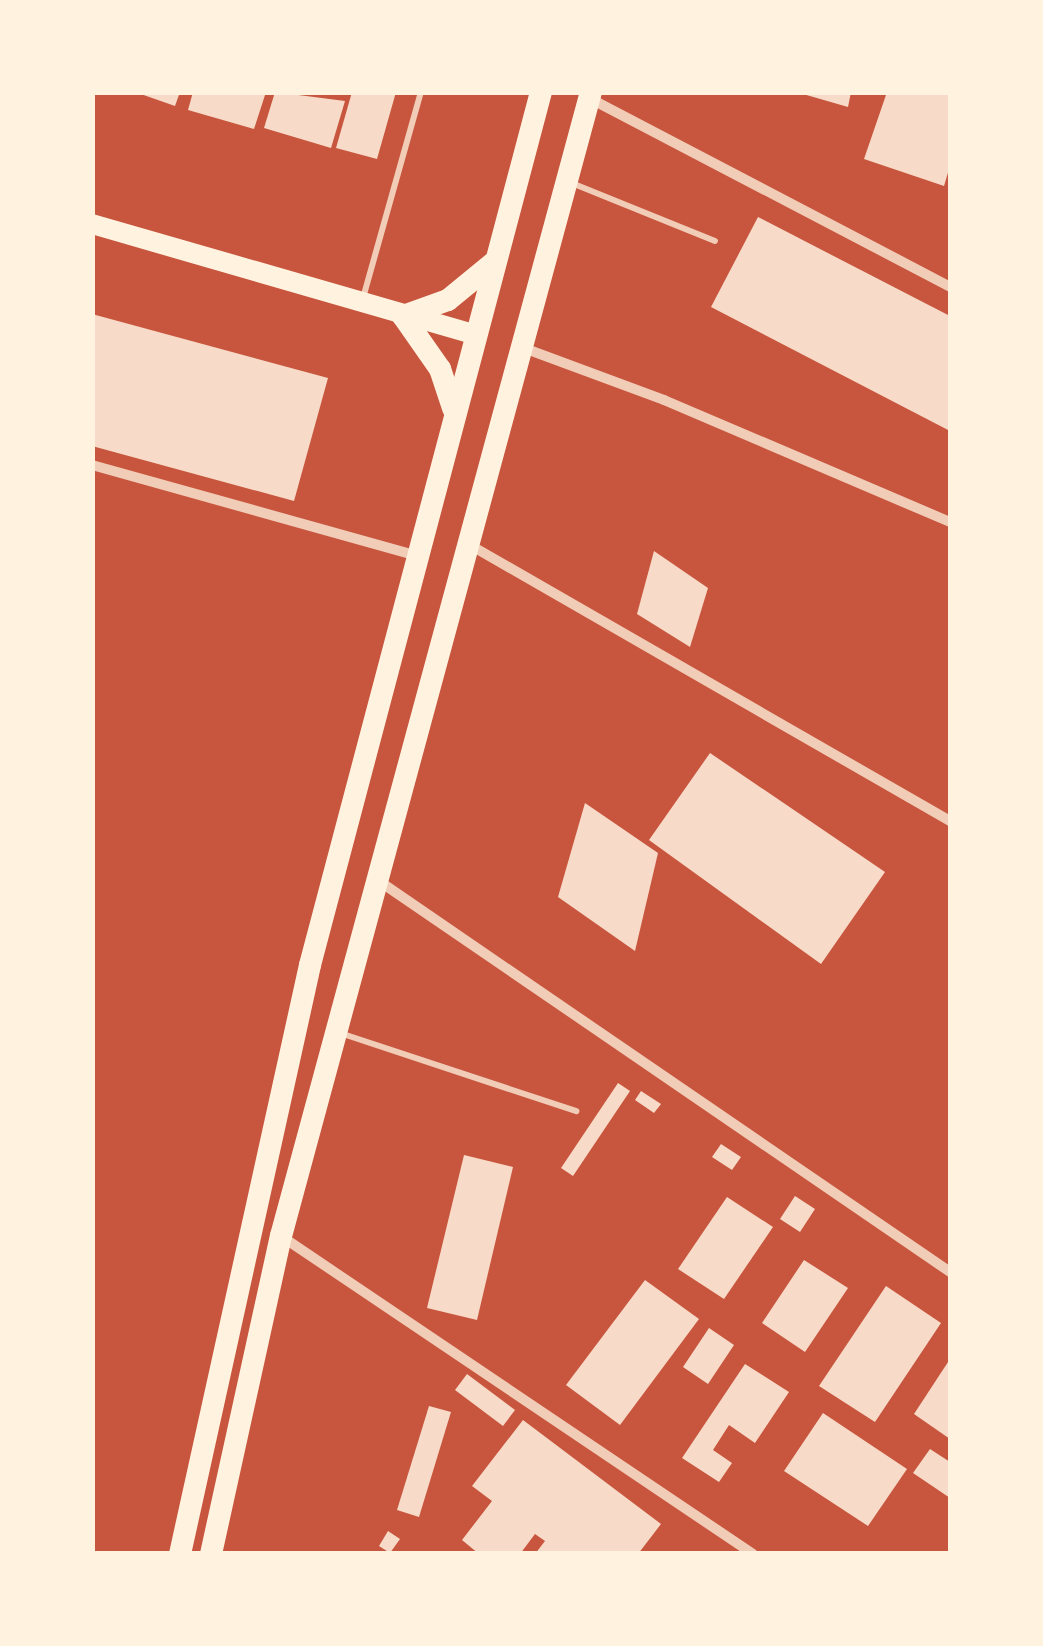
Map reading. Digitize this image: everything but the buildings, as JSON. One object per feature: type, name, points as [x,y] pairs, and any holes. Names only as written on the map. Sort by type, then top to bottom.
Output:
[{"type":"main road","points":[[180,1554],[310,965],[414,556],[541,92]]},
{"type":"main road","points":[[211,1554],[280,1236],[340,1033],[466,543],[590,95]]},
{"type":"main road","points":[[92,224],[474,334]]},
{"type":"main road","points":[[403,316],[448,300],[496,261]]},
{"type":"main road","points":[[403,316],[440,369],[454,409]]},
{"type":"street","points":[[590,95],[950,287]]},
{"type":"street","points":[[521,347],[664,400],[950,522]]},
{"type":"street","points":[[92,465],[414,556]]},
{"type":"street","points":[[466,543],[950,820]]},
{"type":"street","points":[[378,880],[950,1272]]},
{"type":"street","points":[[280,1236],[753,1554]]},
{"type":"lane","points":[[362,304],[421,92]]},
{"type":"lane","points":[[568,181],[716,241]]},
{"type":"lane","points":[[340,1033],[576,1111]]}]
